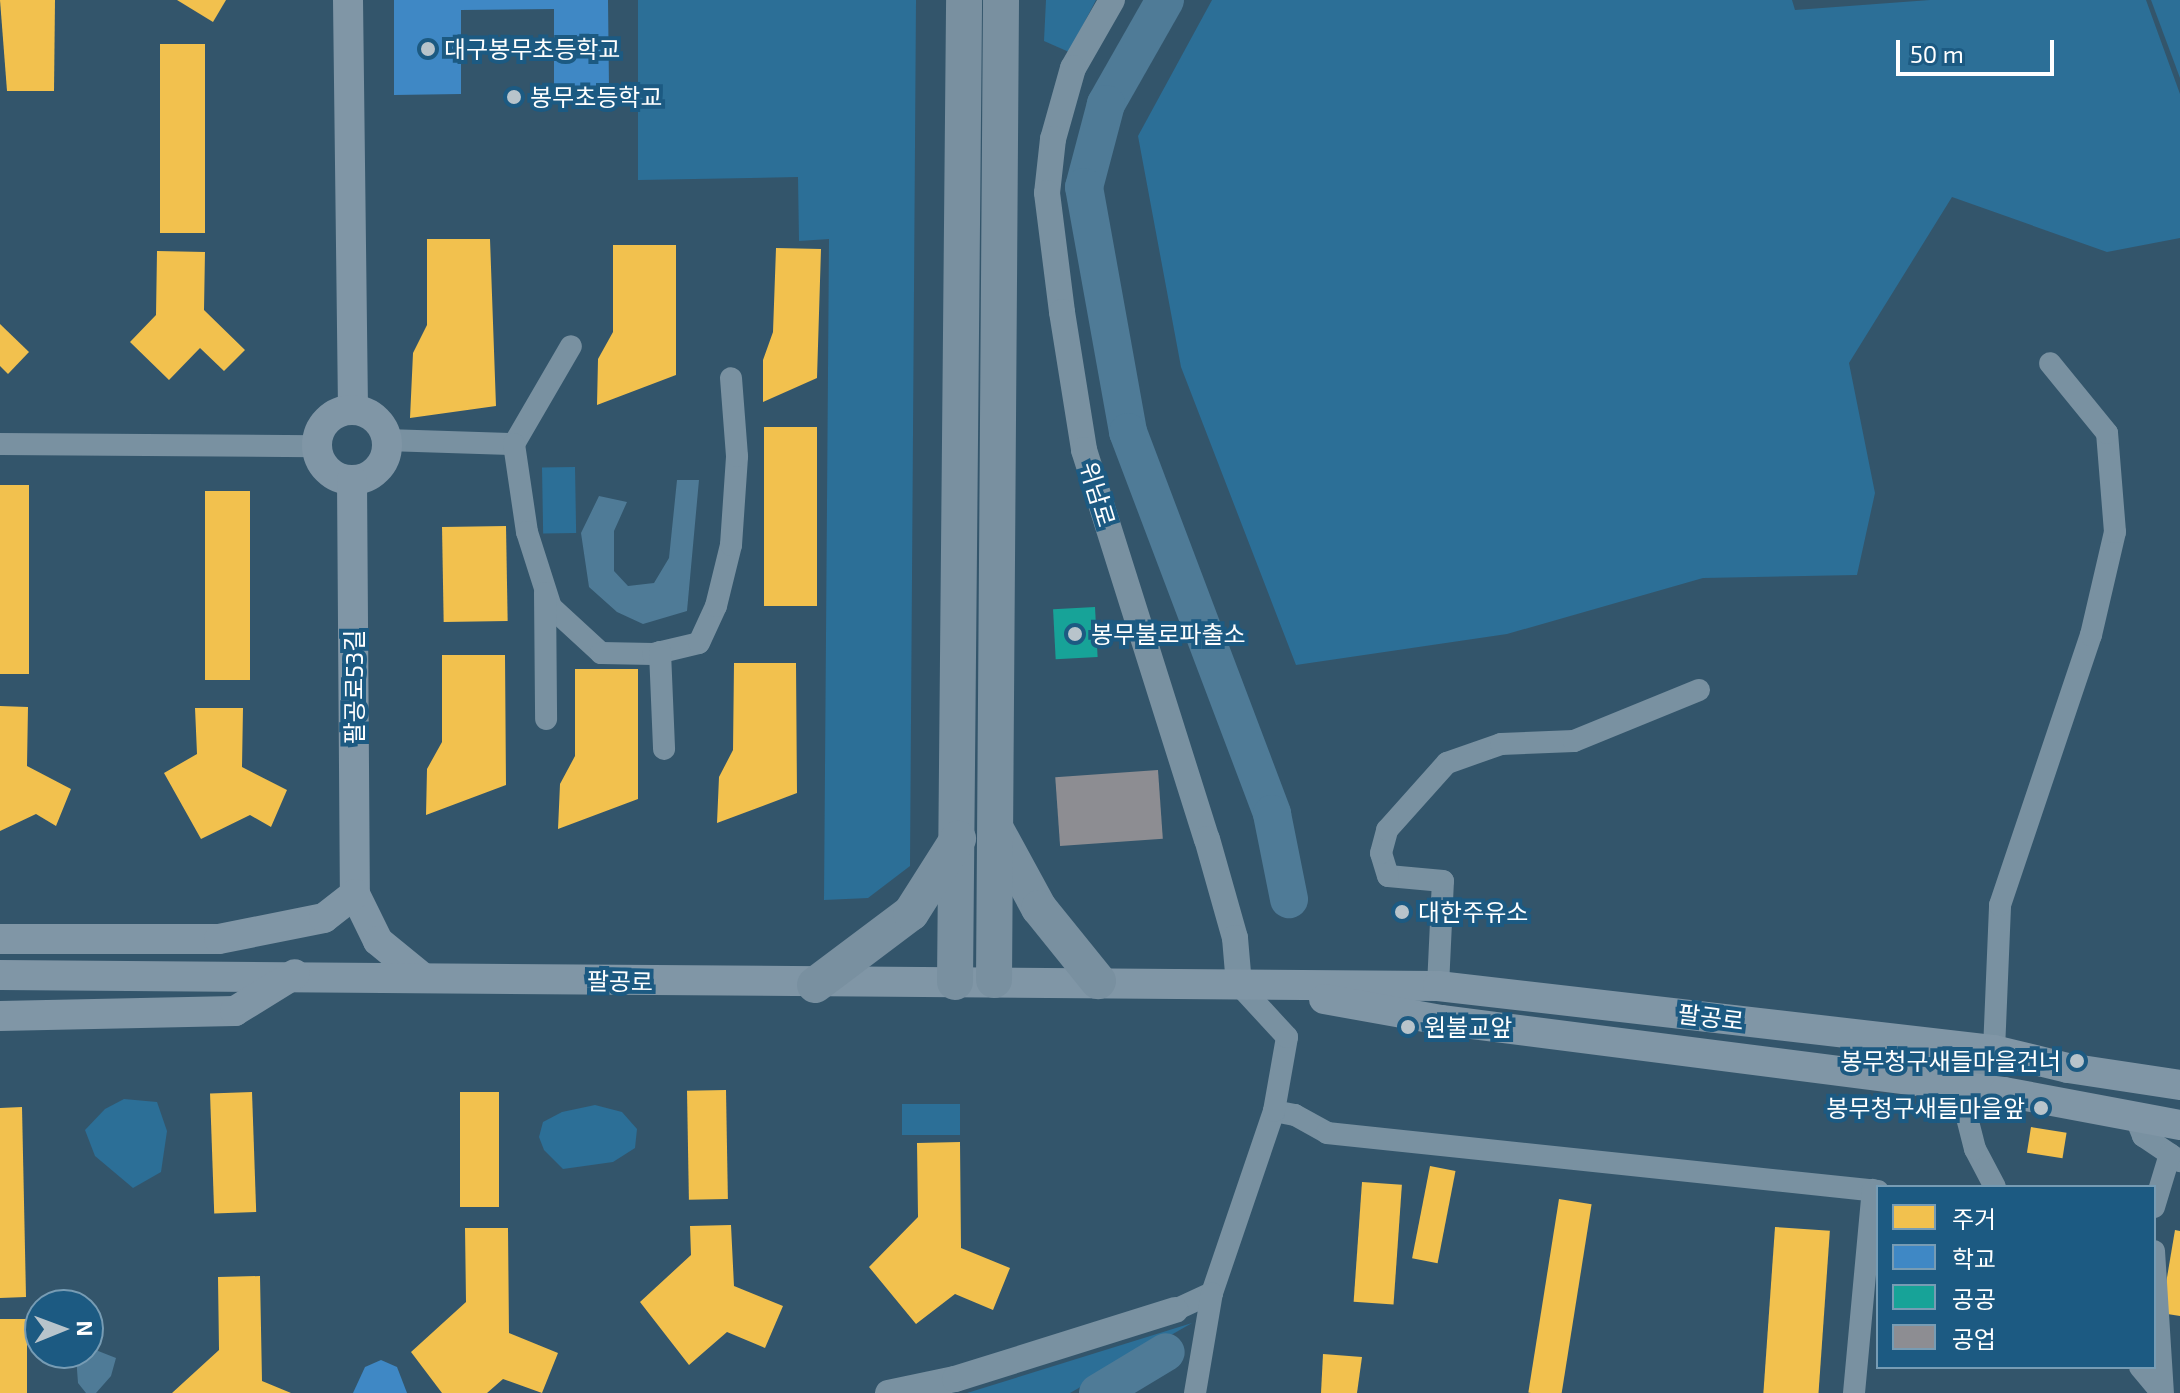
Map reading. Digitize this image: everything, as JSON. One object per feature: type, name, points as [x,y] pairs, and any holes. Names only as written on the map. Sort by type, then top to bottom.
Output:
[{"type":"highway","points":[[955,982],[959,838],[964,0]]},
{"type":"highway","points":[[994,980],[1001,0]]},
{"type":"highway","points":[[995,827],[1039,908],[1098,981]]},
{"type":"highway","points":[[815,985],[911,913],[959,838]]},
{"type":"main road","points":[[348,0],[353,410]]},
{"type":"main road","points":[[353,410],[378,423],[386,440],[379,467],[352,480],[324,467],[317,446],[323,425],[353,410]]},
{"type":"main road","name":"팔공로53길","points":[[352,480],[355,894]]},
{"type":"main road","points":[[0,939],[219,939],[324,918],[355,894],[378,941],[422,977]]},
{"type":"main road","points":[[219,939],[295,974]]},
{"type":"main road","points":[[0,1016],[235,1011],[295,974]]},
{"type":"main road","name":"팔공로","points":[[0,975],[295,974],[815,985],[994,980],[1438,986],[1994,1050],[2068,1068],[2180,1085]]},
{"type":"main road","name":"팔공로","points":[[1239,985],[1441,1020],[1959,1086],[2180,1125]]},
{"type":"street","name":"위남로","points":[[1112,0],[1073,68],[1053,139],[1047,193],[1062,312],[1084,450],[1207,839],[1235,938],[1239,985]]},
{"type":"street","points":[[571,346],[514,444],[527,532],[551,607],[601,653],[660,652],[699,643],[716,606],[731,545],[736,471],[731,378]]},
{"type":"street","points":[[1994,1185],[1975,1149],[1959,1086],[1994,1050],[2000,905],[2091,635],[2115,532],[2107,433],[2050,363]]},
{"type":"street","points":[[386,440],[514,444]]},
{"type":"street","points":[[0,444],[317,446]]},
{"type":"street","points":[[545,588],[546,719]]},
{"type":"street","points":[[660,652],[664,749]]},
{"type":"street","points":[[1438,986],[1443,881],[1388,876],[1381,853],[1387,830],[1447,763],[1501,744],[1574,741],[1699,690]]},
{"type":"street","points":[[1195,1393],[1212,1293],[1274,1111],[1287,1037],[1239,985]]},
{"type":"street","points":[[1274,1111],[1295,1115],[1327,1133],[1876,1190],[1854,1393]]},
{"type":"street","points":[[2135,1116],[2143,1136],[2175,1158],[2156,1202]]},
{"type":"street","points":[[2156,1286],[2162,1393]]},
{"type":"street","points":[[888,1393],[955,1379],[1175,1310],[1212,1293]]},
{"type":"street","points":[[2142,1369],[2162,1393]]},
{"type":"shaded area","points":[[638,0],[916,0],[910,866],[868,898],[824,900],[829,239],[799,241],[798,177],[638,180]]},
{"type":"shaded area","points":[[1046,0],[1096,0],[1069,52],[1044,41]]},
{"type":"shaded area","points":[[1212,0],[1792,0],[1795,10],[1930,0],[2146,0],[2180,94],[2180,238],[2107,252],[1952,197],[1849,363],[1875,493],[1857,575],[1703,578],[1507,634],[1296,665],[1181,367],[1138,136]]},
{"type":"shaded area","points":[[2151,0],[2180,0],[2180,78]]},
{"type":"shaded area","points":[[575,467],[576,533],[543,534],[542,468]]},
{"type":"shaded area","points":[[677,480],[699,480],[687,611],[643,624],[617,612],[589,587],[581,533],[599,496],[627,502],[614,531],[614,571],[628,586],[654,583],[669,558]]},
{"type":"shaded area","points":[[124,1099],[157,1102],[167,1131],[161,1172],[133,1188],[95,1156],[85,1130],[105,1109]]},
{"type":"shaded area","points":[[902,1104],[960,1104],[960,1135],[902,1135]]},
{"type":"shaded area","points":[[595,1105],[622,1112],[637,1129],[635,1148],[613,1162],[563,1169],[544,1150],[539,1137],[543,1122],[562,1112]]},
{"type":"shaded area","points":[[1192,1323],[1070,1393],[967,1393]]},
{"type":"shaded area","points":[[104,1353],[116,1358],[111,1376],[96,1393],[86,1393],[78,1383],[77,1369],[104,1369]]},
{"type":"building: 주거","points":[[0,0],[55,0],[54,91],[7,91]]},
{"type":"building: 주거","points":[[177,0],[226,0],[213,22]]},
{"type":"building: 주거","points":[[160,44],[205,44],[205,233],[160,233]]},
{"type":"building: 주거","points":[[427,239],[490,239],[496,406],[410,418],[413,353],[427,325]]},
{"type":"building: 주거","points":[[613,245],[676,245],[676,375],[597,405],[598,359],[613,332]]},
{"type":"building: 주거","points":[[776,248],[821,249],[817,378],[763,402],[763,360],[773,332]]},
{"type":"building: 주거","points":[[157,251],[205,252],[204,310],[245,350],[224,371],[200,348],[169,380],[130,342],[156,315]]},
{"type":"building: 주거","points":[[0,324],[29,352],[8,374],[0,366]]},
{"type":"building: 주거","points":[[764,427],[817,427],[817,606],[764,606]]},
{"type":"building: 주거","points":[[0,485],[29,485],[29,674],[0,674]]},
{"type":"building: 주거","points":[[205,491],[250,491],[250,680],[205,680]]},
{"type":"building: 주거","points":[[506,526],[508,621],[444,622],[442,527]]},
{"type":"building: 주거","points":[[442,655],[505,655],[506,785],[426,815],[427,769],[442,742]]},
{"type":"building: 주거","points":[[734,663],[796,663],[797,793],[717,823],[719,777],[733,750]]},
{"type":"building: 주거","points":[[575,669],[638,669],[638,799],[558,829],[560,784],[575,756]]},
{"type":"building: 주거","points":[[0,706],[28,707],[27,766],[71,789],[56,826],[36,814],[0,831]]},
{"type":"building: 주거","points":[[195,708],[243,708],[242,767],[287,790],[271,827],[250,815],[201,839],[164,773],[197,754]]},
{"type":"building: 주거","points":[[726,1090],[728,1199],[689,1200],[687,1091]]},
{"type":"building: 주거","points":[[252,1092],[256,1212],[214,1213],[210,1093]]},
{"type":"building: 주거","points":[[460,1092],[499,1092],[499,1207],[460,1207]]},
{"type":"building: 주거","points":[[22,1107],[24,1297],[0,1298],[0,1108]]},
{"type":"building: 주거","points":[[2031,1127],[2067,1133],[2062,1158],[2027,1153]]},
{"type":"building: 주거","points":[[960,1142],[961,1248],[1010,1268],[993,1310],[955,1294],[916,1324],[869,1267],[918,1217],[917,1143]]},
{"type":"building: 주거","points":[[1430,1166],[1456,1171],[1438,1263],[1412,1258]]},
{"type":"building: 주거","points":[[1362,1182],[1402,1185],[1394,1304],[1354,1302]]},
{"type":"building: 주거","points":[[1559,1199],[1592,1204],[1562,1393],[1528,1393]]},
{"type":"building: 주거","points":[[731,1225],[734,1286],[783,1306],[765,1348],[727,1332],[689,1365],[640,1302],[691,1255],[690,1226]]},
{"type":"building: 주거","points":[[1775,1227],[1830,1231],[1819,1393],[1763,1393]]},
{"type":"building: 주거","points":[[465,1228],[508,1228],[509,1333],[558,1353],[542,1393],[503,1379],[487,1393],[442,1393],[411,1352],[466,1302]]},
{"type":"building: 주거","points":[[2175,1230],[2180,1231],[2180,1316],[2161,1313]]},
{"type":"building: 주거","points":[[260,1276],[262,1381],[291,1393],[172,1393],[219,1350],[218,1277]]},
{"type":"building: 주거","points":[[0,1319],[24,1319],[27,1393],[0,1393]]},
{"type":"building: 주거","points":[[1323,1354],[1362,1357],[1357,1393],[1321,1393]]},
{"type":"building: 학교","name":"대구봉무초등학교","points":[[394,0],[608,0],[609,87],[554,87],[554,9],[461,10],[461,94],[394,95]]},
{"type":"building: 학교","points":[[381,1360],[397,1367],[407,1393],[353,1393],[365,1367]]},
{"type":"building: 공공","name":"봉무불로파출소","points":[[1095,607],[1098,657],[1056,659],[1053,609]]},
{"type":"building: 공업","points":[[1158,770],[1163,839],[1060,846],[1055,777]]},
{"type":"waterway","points":[[1165,0],[1106,104],[1084,187],[1128,432],[1272,814],[1289,899]]},
{"type":"waterway","points":[[1098,1393],[1166,1352]]},
{"type":"place","name":"대구봉무초등학교","points":[[428,49]]},
{"type":"place","name":"봉무초등학교","points":[[514,97]]},
{"type":"place","name":"봉무불로파출소","points":[[1075,634]]},
{"type":"place","name":"대한주유소","points":[[1402,912]]},
{"type":"place","name":"원불교앞","points":[[1408,1027]]},
{"type":"place","name":"봉무청구새들마을건너","points":[[2077,1061]]},
{"type":"place","name":"봉무청구새들마을앞","points":[[2041,1108]]}]
